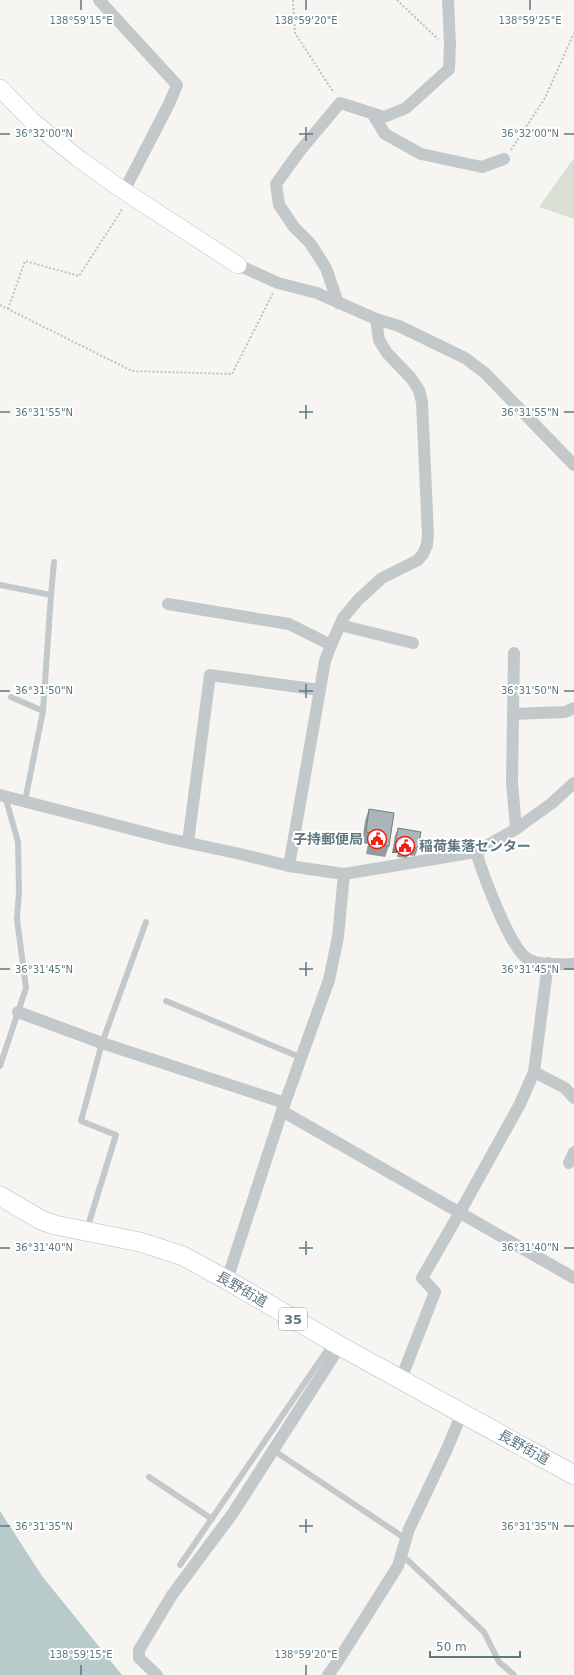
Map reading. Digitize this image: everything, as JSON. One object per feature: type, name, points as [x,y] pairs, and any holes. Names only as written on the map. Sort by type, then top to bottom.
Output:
[{"type":"main road","name":"長野街道","points":[[0,1196],[41,1220],[86,1232],[140,1242],[183,1256],[336,1344],[574,1475]]},
{"type":"street","points":[[99,0],[177,85],[128,193]]},
{"type":"street","points":[[338,303],[326,268],[310,243],[294,227],[279,204],[276,184],[299,152],[340,103],[384,117],[406,108],[449,69],[450,44],[448,0]]},
{"type":"street","points":[[0,88],[31,120],[73,154],[128,193],[238,265],[278,282],[317,293],[376,319],[399,326],[465,358],[485,373],[574,465]]},
{"type":"street","points":[[372,113],[385,134],[421,154],[482,167],[504,159]]},
{"type":"street","points":[[289,866],[325,661],[331,645],[343,618],[358,600],[382,578],[418,560],[424,554],[427,545],[428,527],[422,402],[419,390],[411,378],[387,354],[379,340],[376,319]]},
{"type":"street","points":[[168,604],[289,624],[331,645]]},
{"type":"street","points":[[340,625],[413,643]]},
{"type":"street","points":[[514,653],[512,782],[516,829]]},
{"type":"street","points":[[188,842],[210,676],[320,690]]},
{"type":"street","points":[[513,714],[565,712],[574,708]]},
{"type":"street","points":[[3,796],[289,866],[344,874],[476,852],[516,829],[552,803],[574,783]]},
{"type":"street","points":[[476,852],[492,896],[514,943],[528,959],[548,963],[574,964]]},
{"type":"street","points":[[226,1280],[284,1107],[329,980],[338,937],[344,874]]},
{"type":"street","points":[[401,1379],[435,1292],[422,1278],[520,1104],[534,1072],[548,963]]},
{"type":"street","points":[[18,1012],[284,1107],[574,1278]]},
{"type":"street","points":[[534,1072],[565,1088],[574,1098]]},
{"type":"street","points":[[157,1675],[139,1658],[139,1650],[202,1545],[233,1512],[248,1476],[273,1450],[284,1422],[336,1344]]},
{"type":"street","points":[[328,1675],[398,1566],[409,1529],[462,1413]]},
{"type":"lane","points":[[25,801],[43,711],[54,562]]},
{"type":"lane","points":[[0,585],[51,596]]},
{"type":"lane","points":[[12,696],[43,711]]},
{"type":"lane","points":[[0,1066],[26,988],[17,919],[19,891],[18,842],[3,796]]},
{"type":"lane","points":[[86,1232],[116,1135],[81,1121],[102,1043],[146,922]]},
{"type":"lane","points":[[166,1001],[302,1058]]},
{"type":"lane","points":[[180,1565],[202,1545],[212,1519],[248,1476],[284,1422]]},
{"type":"lane","points":[[273,1450],[406,1539]]},
{"type":"lane","points":[[149,1477],[212,1519]]},
{"type":"lane","points":[[402,1555],[484,1632],[499,1662],[514,1675]]},
{"type":"path","points":[[292,0],[295,33],[340,103]]},
{"type":"path","points":[[397,0],[442,42],[450,44]]},
{"type":"path","points":[[504,159],[516,144],[546,98],[574,33]]},
{"type":"path","points":[[8,309],[25,262],[79,276],[128,193]]},
{"type":"path","points":[[0,305],[132,371],[232,374],[278,282]]},
{"type":"shaded area","points":[[574,158],[574,219],[539,207]]},
{"type":"shaded area","points":[[0,1511],[42,1576],[122,1675],[0,1675]]},
{"type":"building","points":[[369,809],[394,813],[389,846],[370,843],[372,833],[366,832]]},
{"type":"building","points":[[398,828],[421,832],[418,848],[410,847],[410,850],[400,849],[401,846],[395,845]]},
{"type":"place","name":"子持郵便局","points":[[377,839]]},
{"type":"place","name":"稲荷集落センター","points":[[405,846]]}]
